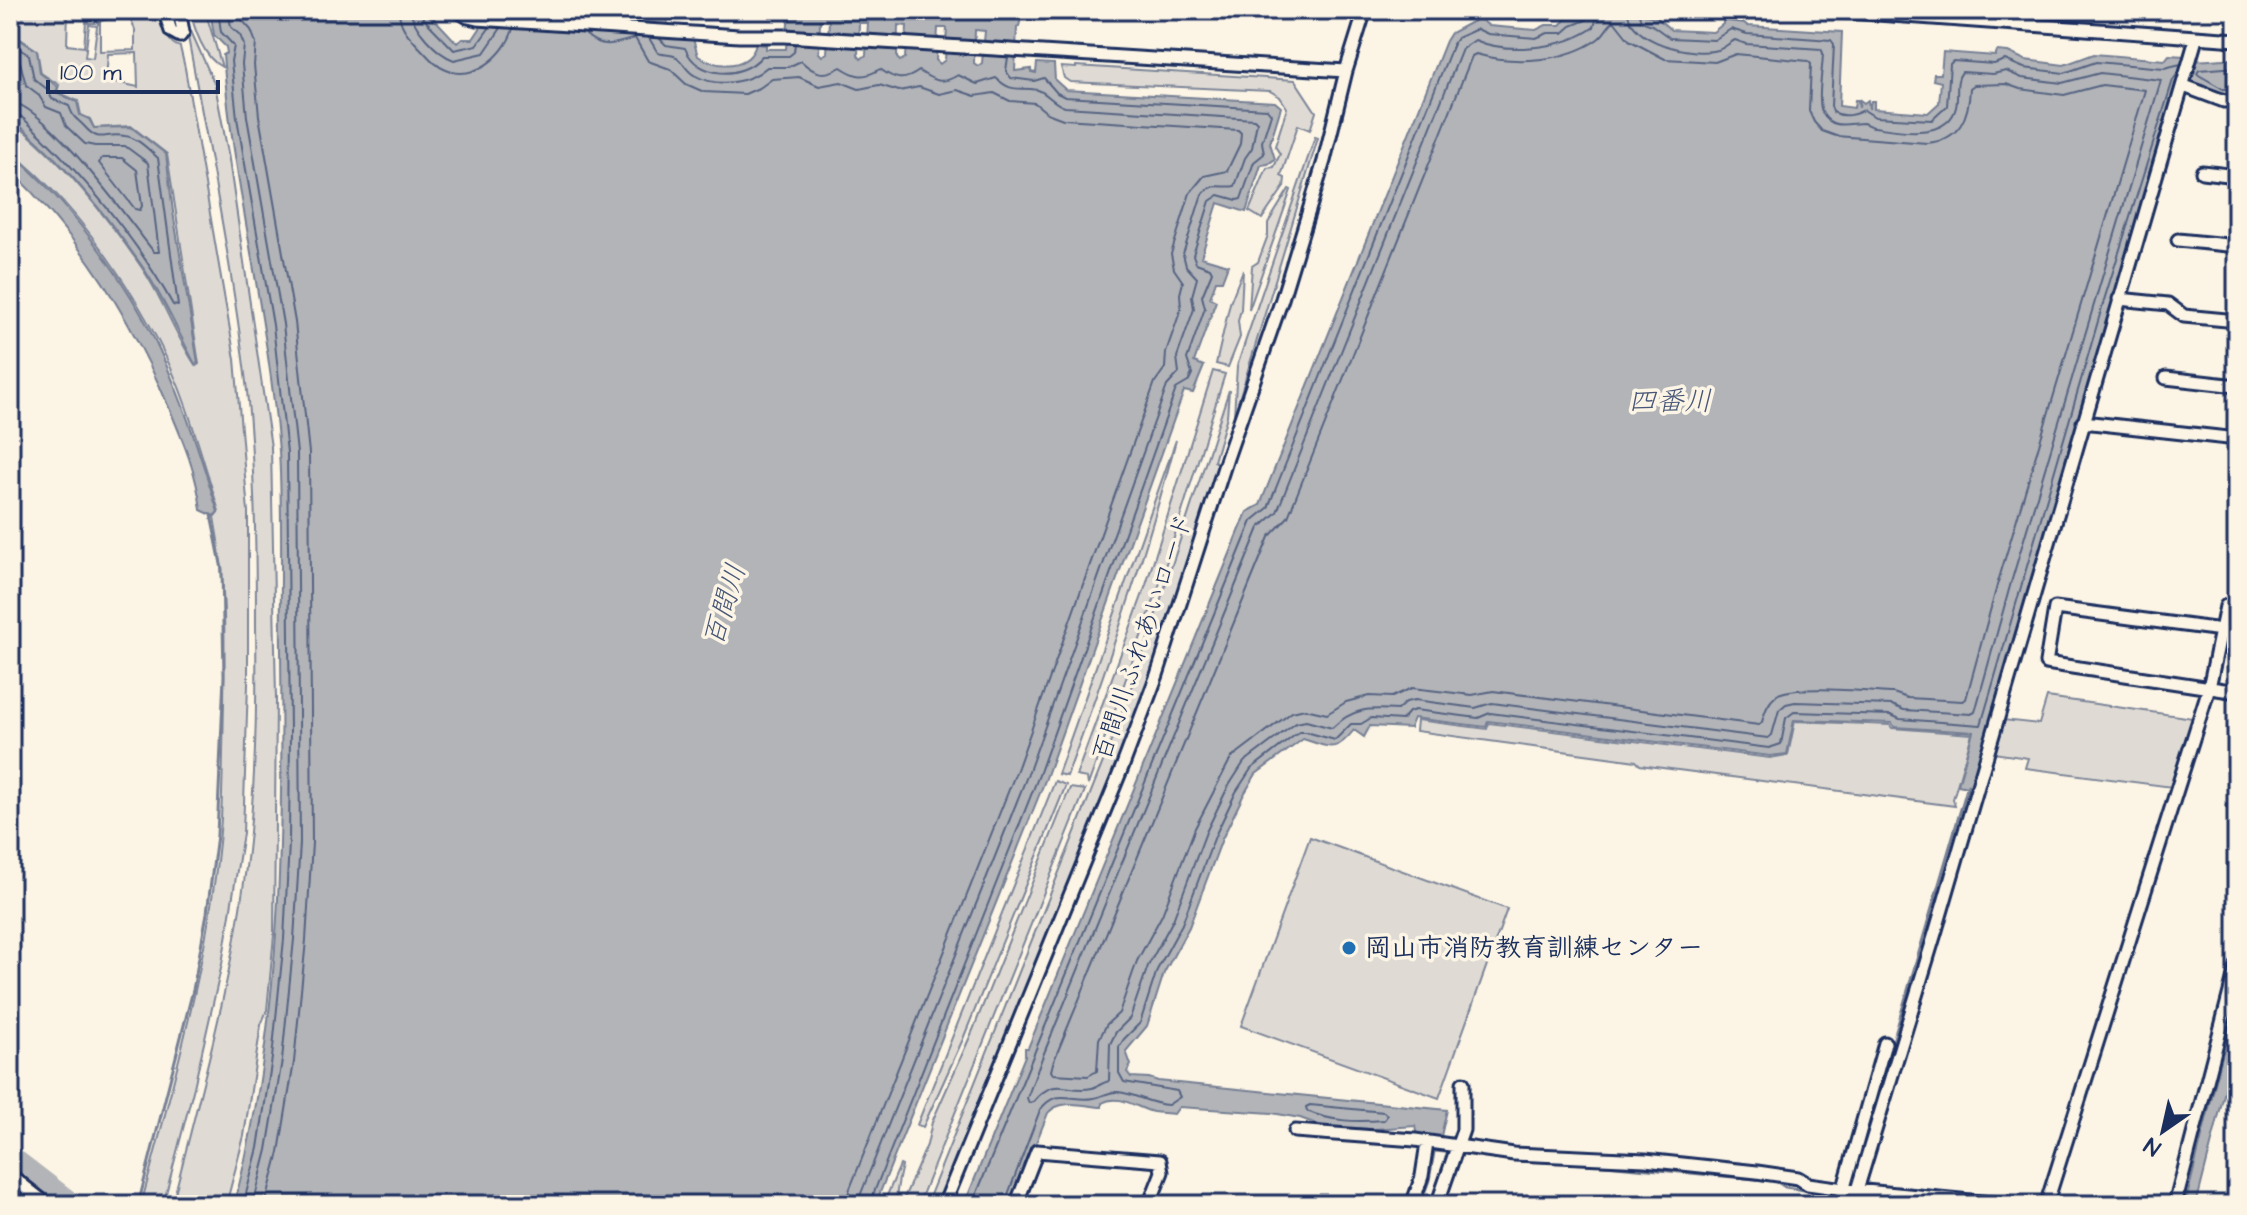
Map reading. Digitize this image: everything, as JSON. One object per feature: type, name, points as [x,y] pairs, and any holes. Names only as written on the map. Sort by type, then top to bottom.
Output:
[{"type":"street","points":[[164,10],[171,31],[180,36],[183,32],[179,10]]},
{"type":"street","points":[[457,10],[477,19],[1346,71]]},
{"type":"street","name":"百間川ふれあいロード","points":[[944,1205],[1157,675],[1282,299],[1365,10]]},
{"type":"street","points":[[1822,10],[2237,40]]},
{"type":"street","points":[[1839,1205],[1850,1190],[2196,39]]},
{"type":"street","points":[[2184,84],[2224,101],[2237,100]]},
{"type":"street","points":[[2236,133],[2237,115]]},
{"type":"street","points":[[2202,172],[2237,176]]},
{"type":"street","points":[[2178,240],[2237,246]]},
{"type":"street","points":[[2119,299],[2168,304],[2184,316],[2237,321]]},
{"type":"street","points":[[2166,378],[2237,386]]},
{"type":"street","points":[[2083,422],[2237,439]]},
{"type":"street","points":[[2046,1205],[2209,688],[2226,606]]},
{"type":"street","points":[[2237,632],[2055,608],[2046,663],[2237,692]]},
{"type":"street","points":[[2175,1205],[2237,965]]},
{"type":"street","points":[[1883,1080],[1885,1043]]},
{"type":"street","points":[[1437,1205],[1463,1130],[1463,1083]]},
{"type":"street","points":[[1295,1131],[1514,1154],[1645,1160],[1743,1170],[1850,1190],[2013,1205]]},
{"type":"street","points":[[1412,1205],[1433,1144]]},
{"type":"street","points":[[1016,1205],[1037,1151],[1160,1161],[1162,1172],[1149,1205]]},
{"type":"street","points":[[10,1175],[48,1205]]},
{"type":"shaded area","points":[[10,10],[68,10],[67,45],[84,47],[87,10],[88,23],[95,23],[96,10],[98,25],[98,10],[160,10],[168,37],[180,47],[185,68],[235,359],[248,512],[248,684],[243,833],[222,964],[163,1205],[141,1205],[200,965],[221,819],[223,586],[214,517],[219,511],[186,406],[156,337],[114,267],[90,234],[38,175],[10,151],[10,120],[64,169],[114,229],[149,280],[196,366],[199,364],[167,154],[131,126],[94,128],[90,119],[81,115],[78,101],[57,92],[59,85],[41,73],[37,50],[10,32]],"holes":[[[129,14],[135,30],[135,50],[100,51],[100,21]],[[89,25],[97,26],[93,58],[85,57]],[[137,53],[138,87],[106,80],[108,54]]]},
{"type":"shaded area","points":[[190,10],[205,10],[222,67],[205,50]]},
{"type":"shaded area","points":[[186,26],[215,85],[228,153],[271,447],[276,699],[274,935],[267,1010],[261,1025],[244,1136],[226,1205],[172,1205],[218,1020],[237,926],[250,832],[256,704],[256,567],[247,391],[227,253]]},
{"type":"shaded area","points":[[1061,67],[1295,80],[1316,112],[1310,130],[1298,125],[1281,176],[1285,178],[1284,187],[1262,219],[1249,211],[1267,168],[1274,167],[1280,154],[1275,146],[1287,108],[1280,97],[1270,91],[1070,82],[1064,78]]},
{"type":"shaded area","points":[[1315,137],[1318,138],[1234,416],[1237,366]]},
{"type":"shaded area","points":[[1289,189],[1249,310],[1252,266],[1258,262],[1268,235],[1268,223]]},
{"type":"shaded area","points":[[1243,270],[1238,321],[1240,337],[1228,367],[1216,364],[1230,303]]},
{"type":"shaded area","points":[[1213,371],[1225,374],[1158,589],[1088,785],[1087,778],[1076,776],[1146,585]]},
{"type":"shaded area","points":[[1229,390],[1227,416],[1214,461],[1218,463],[1135,722],[939,1205],[926,1205],[1107,752],[1140,663]]},
{"type":"shaded area","points":[[1176,440],[1139,568],[1097,693],[1067,776],[1058,774]]},
{"type":"shaded area","points":[[2047,697],[2193,718],[2172,787],[2025,768],[2028,758],[1993,753],[2003,720],[2039,724]]},
{"type":"shaded area","points":[[1417,720],[1487,729],[1489,723],[1770,758],[1788,755],[1795,721],[1890,725],[1892,728],[1972,734],[1953,799],[1955,806],[1640,765],[1636,761],[1416,731]]},
{"type":"shaded area","points":[[1055,781],[1066,785],[963,1039],[923,1127],[917,1125]]},
{"type":"shaded area","points":[[1070,788],[1085,790],[918,1205],[901,1205],[927,1145],[932,1122],[973,1030]]},
{"type":"shaded area","points":[[1310,837],[1507,909],[1439,1098],[1241,1026]]},
{"type":"shaded area","points":[[900,1165],[895,1205],[883,1205]]},
{"type":"water","name":"百間川","points":[[210,10],[426,10],[457,43],[462,39],[473,39],[483,24],[482,10],[608,10],[608,15],[612,15],[613,10],[668,10],[667,38],[693,39],[698,56],[723,65],[747,58],[756,44],[766,45],[766,49],[786,49],[787,10],[1023,10],[1017,27],[1015,71],[1031,69],[1036,73],[1037,63],[1054,64],[1055,80],[1066,90],[1275,102],[1281,107],[1270,143],[1275,159],[1261,165],[1246,212],[1218,203],[1201,257],[1228,265],[1222,281],[1216,281],[1210,298],[1216,301],[1194,362],[1204,366],[1193,393],[1184,391],[1046,778],[875,1205],[234,1205],[262,1069],[276,930],[281,791],[281,501],[270,368],[229,114],[223,55],[227,53],[226,47],[214,35]],"holes":[[[820,20],[829,21],[827,53],[822,56],[819,53]],[[859,23],[868,23],[866,55],[861,59],[858,55]],[[898,25],[907,26],[905,58],[900,61],[897,58]],[[938,28],[947,28],[945,60],[940,64],[936,60]],[[975,30],[985,31],[982,63],[978,66],[974,63]]]},
{"type":"water","name":"四番川","points":[[1582,10],[1646,10],[1645,15],[1656,17],[1671,30],[1713,32],[1723,24],[1723,20],[1748,26],[1842,32],[1839,106],[1854,108],[1855,100],[1858,100],[1859,108],[1860,100],[1864,103],[1868,100],[1869,109],[1871,101],[1874,101],[1874,109],[1928,113],[1939,103],[1941,82],[1933,80],[1934,74],[1941,74],[1943,52],[1995,56],[1997,51],[2008,52],[2025,60],[2064,65],[2094,54],[2165,60],[2169,55],[2194,60],[2237,60],[2237,97],[2221,95],[2181,81],[2113,299],[1972,788],[1958,785],[1973,732],[1894,727],[1892,723],[1794,720],[1787,754],[1770,756],[1488,721],[1486,727],[1414,718],[1410,728],[1370,726],[1364,737],[1354,730],[1337,746],[1303,739],[1256,774],[1243,796],[1222,839],[1189,927],[1164,973],[1147,1026],[1126,1051],[1131,1065],[1127,1072],[1131,1077],[1158,1081],[1447,1110],[1441,1136],[1417,1137],[1415,1126],[1374,1129],[1325,1127],[1272,1113],[1179,1107],[1174,1114],[1115,1100],[1102,1103],[1102,1107],[1066,1104],[1048,1113],[1011,1205],[964,1205],[1025,1056],[1025,1048],[1028,1048],[1247,512],[1260,505],[1446,41],[1451,33],[1479,18],[1489,26],[1536,30],[1546,25],[1560,25],[1566,19],[1581,14]]},
{"type":"water","points":[[10,33],[37,51],[40,73],[58,87],[56,92],[77,102],[80,115],[89,119],[94,128],[131,127],[166,154],[198,363],[195,364],[150,278],[114,227],[64,168],[10,118]]},
{"type":"water","points":[[10,153],[53,193],[95,244],[132,298],[169,371],[192,430],[218,512],[214,516],[201,510],[193,471],[180,434],[122,312],[60,224],[10,170]]},
{"type":"water","points":[[2237,996],[2237,1043],[2196,1205],[2185,1205]]},
{"type":"waterway","points":[[138,1205],[193,990],[217,835],[224,676],[222,569],[211,515]]},
{"type":"waterway","points":[[1851,1185],[1968,785]]},
{"type":"waterway","points":[[1420,1205],[1429,1180],[1435,1147]]},
{"type":"waterway","points":[[1435,1151],[1445,1152]]},
{"type":"waterway","points":[[1463,1153],[1481,1155]]},
{"type":"waterway","points":[[10,1155],[75,1205]]},
{"type":"waterway","points":[[1573,1162],[1776,1181],[1785,1187],[1837,1195]]},
{"type":"waterway","points":[[1845,1205],[1849,1192]]},
{"type":"place","name":"岡山市消防教育訓練センター","points":[[1349,948]]}]
